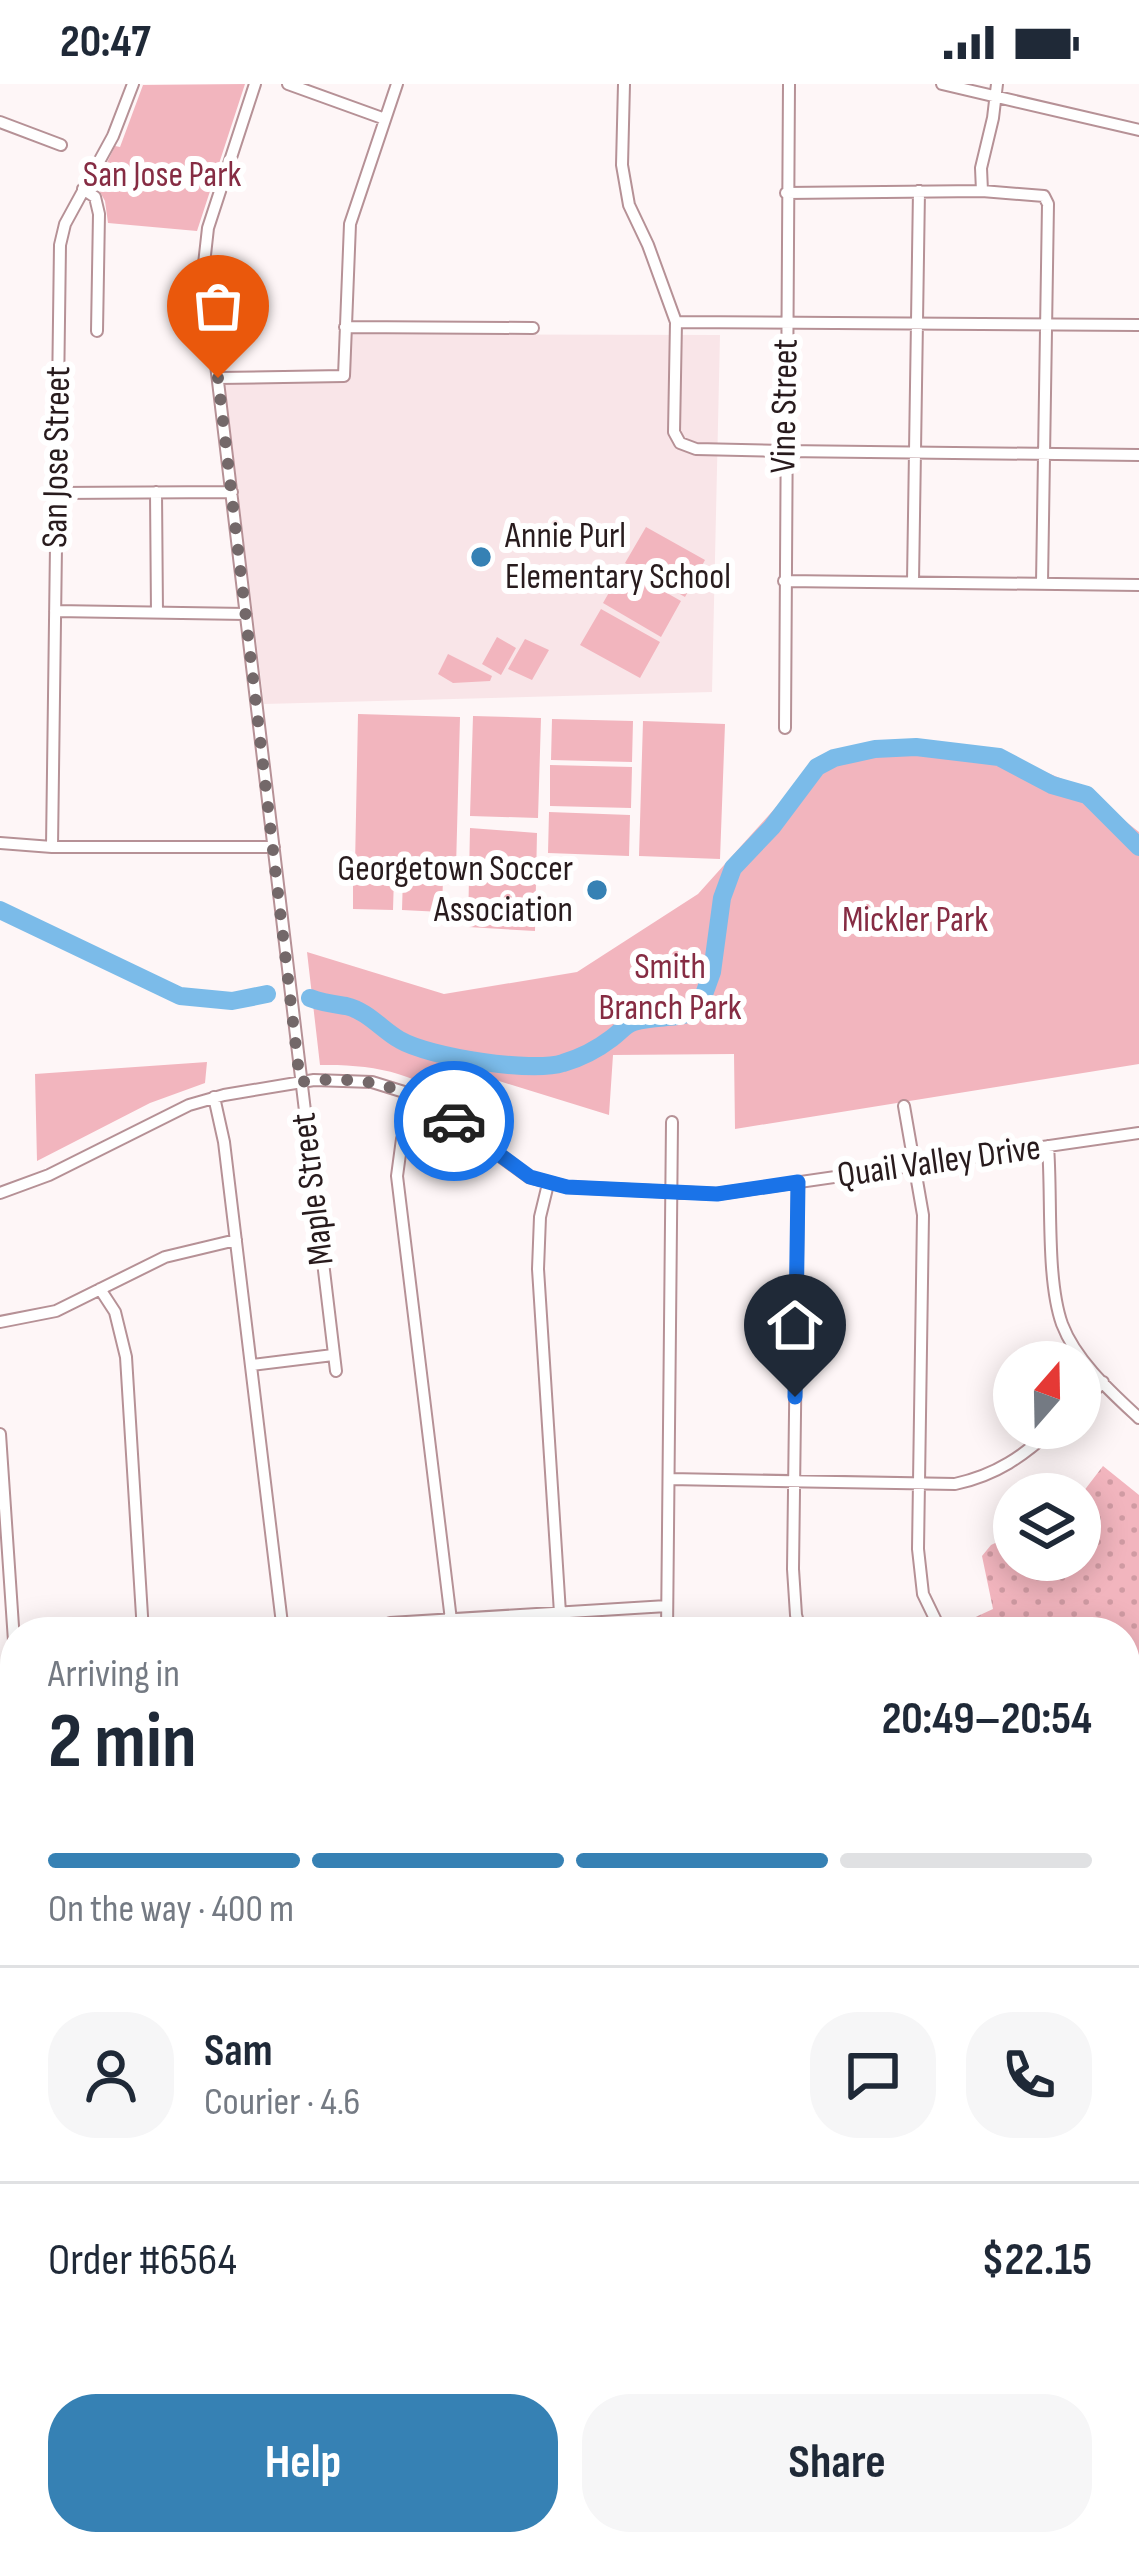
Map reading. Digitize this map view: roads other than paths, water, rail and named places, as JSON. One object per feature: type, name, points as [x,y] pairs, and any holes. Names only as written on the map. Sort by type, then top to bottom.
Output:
[{"type":"street","name":"San Jose Street","points":[[52,847],[60,245],[65,224],[113,136],[133,84]]},
{"type":"street","name":"Maple Street","points":[[255,84],[215,200],[204,254],[336,1371]]},
{"type":"street","points":[[288,84],[385,119]]},
{"type":"street","points":[[218,378],[344,376],[349,228],[397,84]]},
{"type":"street","points":[[624,84],[622,165],[629,205],[676,322],[677,439],[696,449],[1139,455]]},
{"type":"street","name":"Vine Street","points":[[785,728],[789,84]]},
{"type":"street","points":[[942,84],[995,90],[1139,130]]},
{"type":"street","points":[[982,191],[981,168],[994,118],[995,90]]},
{"type":"street","points":[[0,122],[61,145]]},
{"type":"street","points":[[83,189],[95,197],[99,214],[98,331]]},
{"type":"street","points":[[914,581],[919,191]]},
{"type":"street","points":[[786,193],[982,191],[1044,196],[1048,204],[1042,584]]},
{"type":"street","points":[[676,322],[1139,325]]},
{"type":"street","points":[[345,327],[533,328]]},
{"type":"street","points":[[156,492],[157,613]]},
{"type":"street","points":[[57,493],[232,492]]},
{"type":"street","points":[[784,581],[1139,585]]},
{"type":"street","points":[[55,611],[246,614]]},
{"type":"street","points":[[0,843],[274,848]]},
{"type":"street","name":"Quail Valley Drive","points":[[0,1192],[214,1097],[300,1082],[372,1082],[421,1098],[496,1156],[548,1184],[673,1193],[717,1194],[1139,1132]]},
{"type":"street","points":[[214,1097],[224,1142],[281,1617]]},
{"type":"street","points":[[421,1098],[402,1139],[397,1176],[451,1617]]},
{"type":"street","points":[[904,1106],[923,1215],[920,1574],[934,1617]]},
{"type":"street","points":[[667,1617],[672,1122]]},
{"type":"street","points":[[1048,1146],[1052,1268],[1062,1323],[1083,1360],[1139,1418]]},
{"type":"street","points":[[798,1182],[793,1569],[799,1617]]},
{"type":"street","points":[[548,1184],[540,1216],[538,1269],[560,1613]]},
{"type":"street","points":[[0,1322],[56,1312],[189,1248],[236,1240]]},
{"type":"street","points":[[100,1289],[116,1312],[126,1357],[142,1617]]},
{"type":"street","points":[[252,1365],[333,1355]]},
{"type":"street","points":[[0,1434],[12,1617]]},
{"type":"street","points":[[669,1479],[955,1484],[998,1471],[1033,1449]]},
{"type":"street","points":[[498,1617],[667,1606]]},
{"type":"waterway","points":[[310,998],[354,1008],[414,1046],[456,1057],[529,1066],[576,1058],[634,1022],[698,1011],[712,972],[722,898],[733,868],[772,827],[817,767],[875,749],[916,747],[999,757],[1052,785],[1087,795],[1139,847]]},
{"type":"waterway","points":[[0,910],[180,996],[232,1001],[267,994]]},
{"type":"place","name":"Annie Purl Elementary School","points":[[481,557]]},
{"type":"place","name":"Georgetown Soccer Association","points":[[597,890]]},
{"type":"park label","name":"San Jose Park","points":[[162,175]]},
{"type":"park label","name":"Mickler Park","points":[[915,920]]},
{"type":"park label","name":"Smith Branch Park","points":[[670,988]]}]
